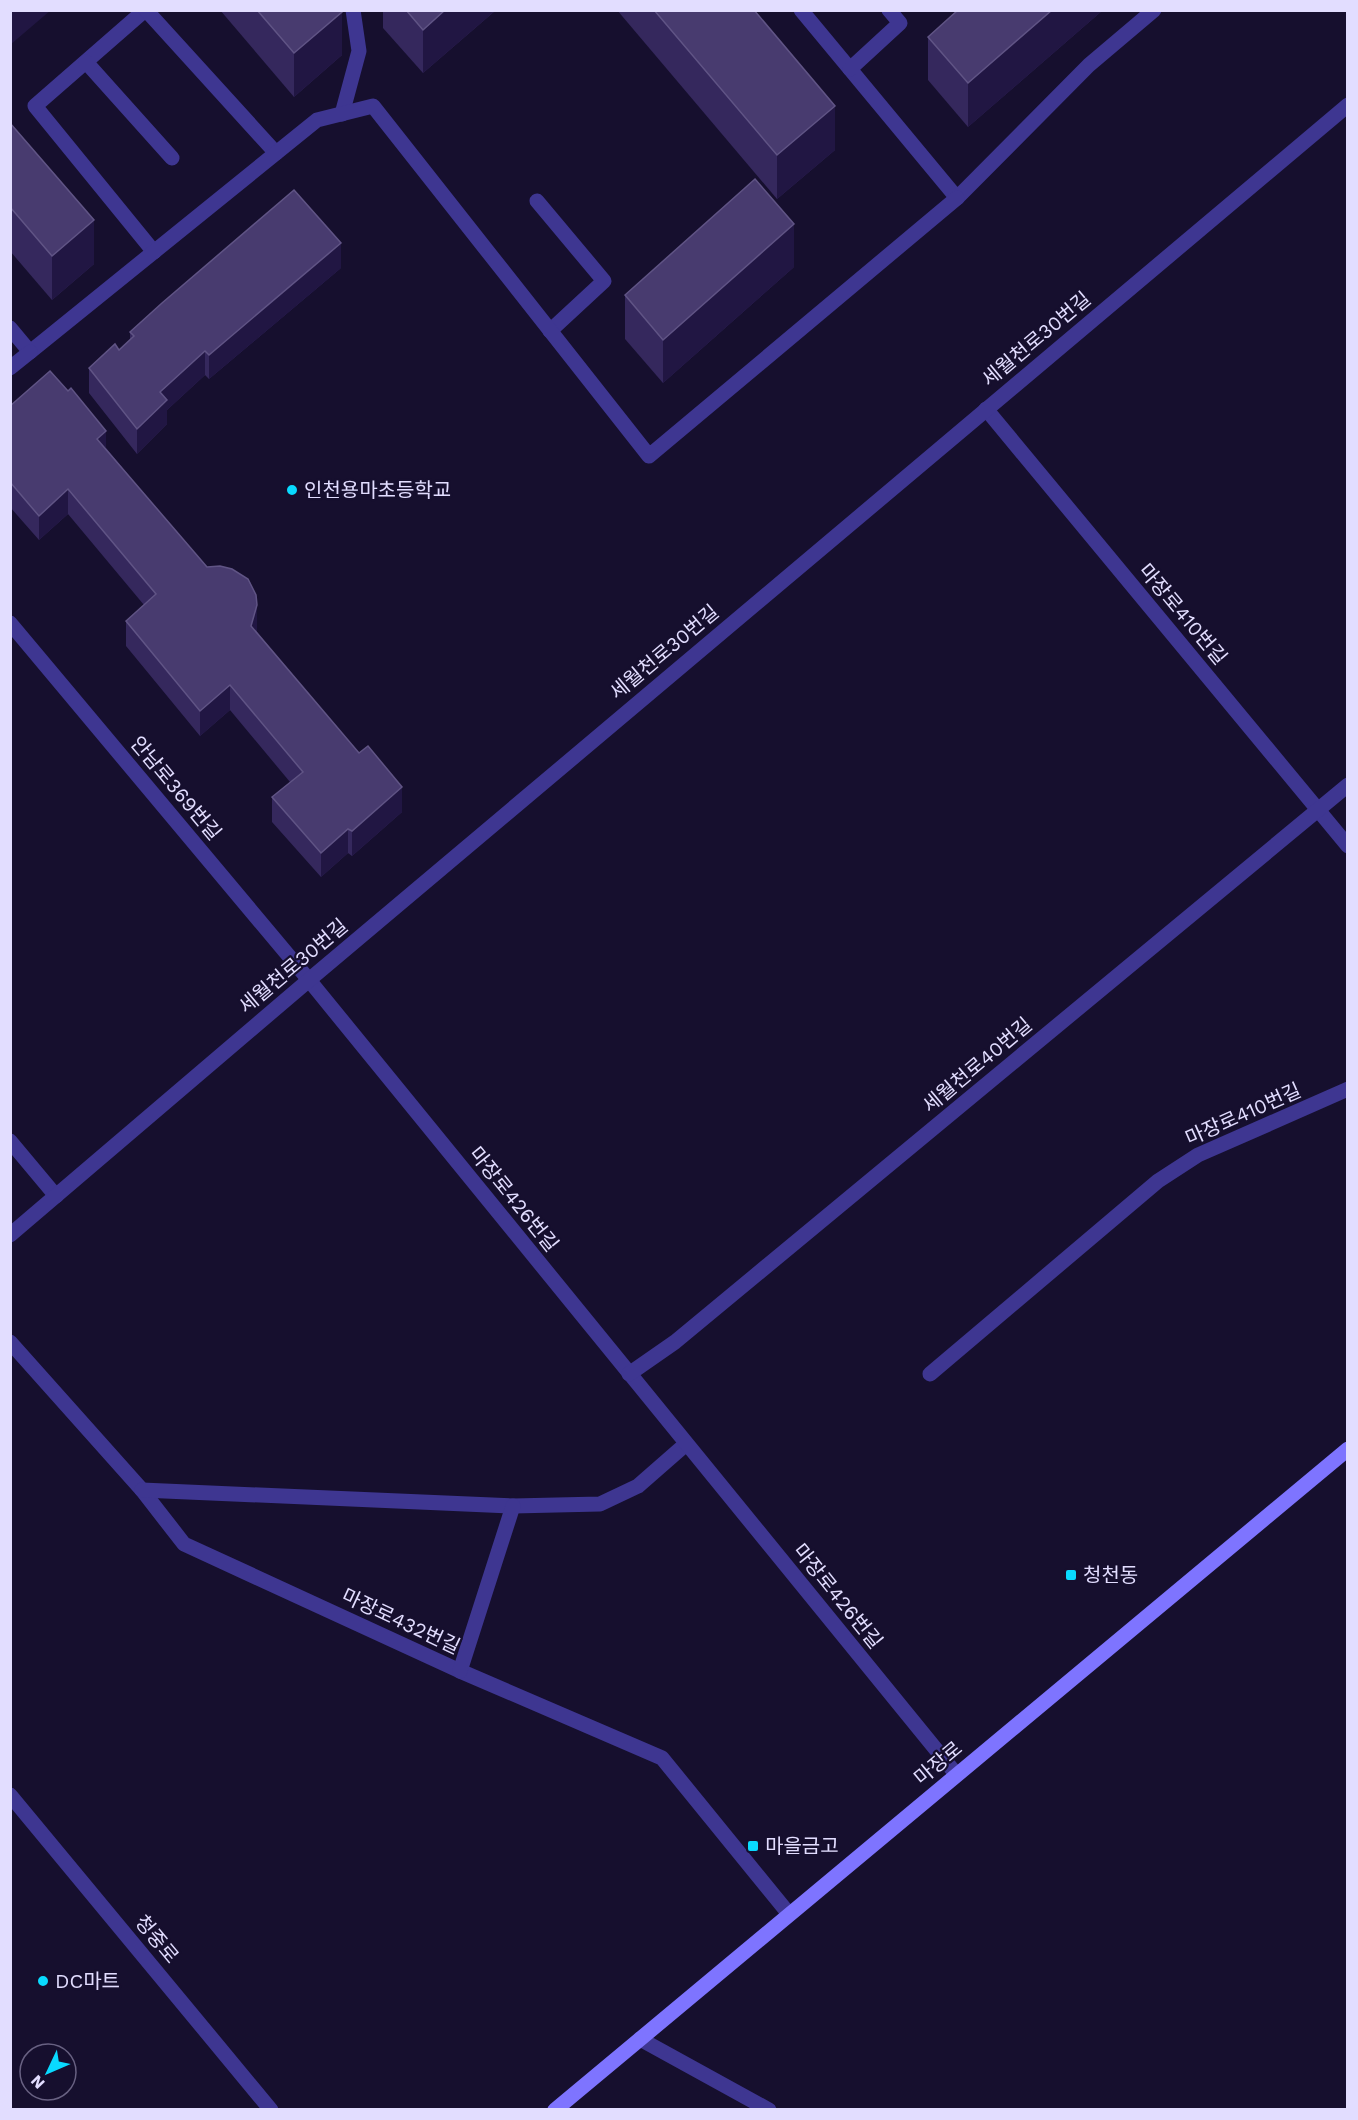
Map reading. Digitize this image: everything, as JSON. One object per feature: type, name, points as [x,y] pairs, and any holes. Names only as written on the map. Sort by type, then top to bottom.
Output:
[{"type":"main road","name":"마장로","points":[[555,2109],[1347,1449]]},
{"type":"street","points":[[154,252],[35,106],[146,10],[276,153]]},
{"type":"street","points":[[342,114],[359,51],[353,10]]},
{"type":"street","points":[[801,10],[957,198]]},
{"type":"street","points":[[850,69],[900,23],[889,10]]},
{"type":"street","points":[[10,368],[317,120],[373,106],[649,456],[957,198],[1089,65],[1154,10]]},
{"type":"street","points":[[86,62],[172,158]]},
{"type":"street","name":"세월천로30번길","points":[[10,1235],[1347,105]]},
{"type":"street","points":[[537,201],[604,281],[550,331]]},
{"type":"street","points":[[10,328],[30,352]]},
{"type":"street","name":"마장로410번길","points":[[986,409],[1347,846]]},
{"type":"street","name":"안남로369번길","points":[[10,622],[309,980]]},
{"type":"street","name":"세월천로40번길","points":[[629,1374],[684,1335],[1347,786]]},
{"type":"street","name":"마장로426번길","points":[[309,980],[956,1774]]},
{"type":"street","name":"마장로410번길","points":[[930,1374],[1158,1181],[1198,1155],[1347,1089]]},
{"type":"street","points":[[10,1141],[56,1196]]},
{"type":"street","name":"마장로432번길","points":[[10,1342],[142,1490],[184,1544],[460,1671],[662,1758],[789,1914]]},
{"type":"street","points":[[142,1490],[513,1506],[600,1504],[638,1486],[686,1444]]},
{"type":"street","points":[[460,1671],[513,1506]]},
{"type":"street","name":"청중로","points":[[10,1795],[271,2109]]},
{"type":"street","points":[[640,2038],[769,2109]]},
{"type":"building","points":[[257,10],[341,10],[342,12],[294,53]]},
{"type":"building","points":[[406,10],[445,10],[423,30]]},
{"type":"building","points":[[654,10],[754,10],[835,106],[777,155]]},
{"type":"building","points":[[958,10],[1052,10],[968,83],[928,37]]},
{"type":"building","points":[[10,123],[94,220],[52,256],[10,207]]},
{"type":"building","points":[[755,179],[794,224],[663,340],[625,295]]},
{"type":"building","points":[[294,190],[341,243],[209,355],[205,351],[160,392],[167,400],[137,429],[89,368],[115,344],[119,350],[134,336],[130,332]]},
{"type":"building","points":[[50,371],[68,391],[71,388],[106,431],[97,439],[207,567],[220,566],[232,569],[248,579],[256,595],[257,605],[251,626],[359,753],[368,746],[402,787],[352,831],[348,829],[321,853],[272,797],[303,772],[230,685],[200,711],[126,621],[156,594],[68,489],[39,516],[10,482],[10,406]]},
{"type":"place","name":"인천용마초등학교","points":[[292,490]]},
{"type":"place","name":"청천동","points":[[1071,1575]]},
{"type":"place","name":"마을금고","points":[[753,1846]]},
{"type":"place","name":"DC마트","points":[[43,1981]]}]
